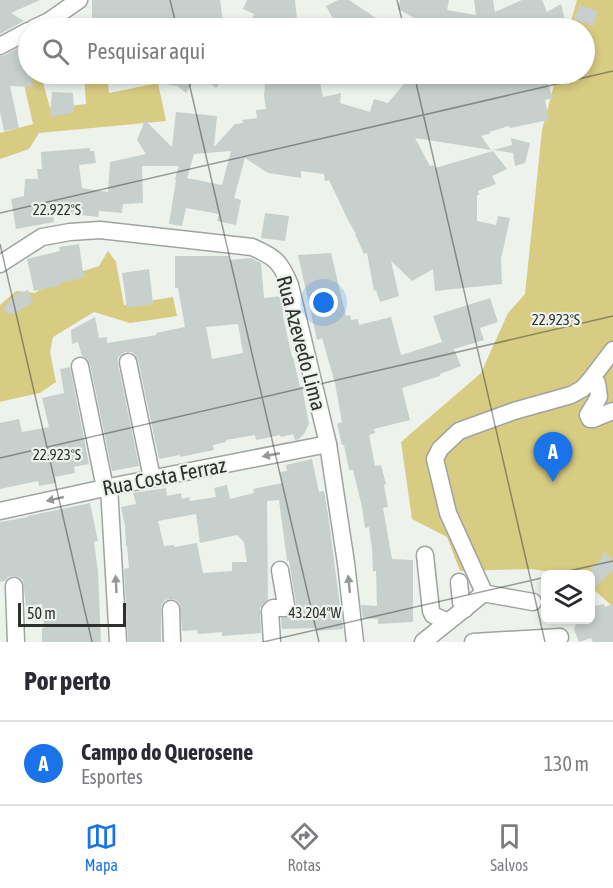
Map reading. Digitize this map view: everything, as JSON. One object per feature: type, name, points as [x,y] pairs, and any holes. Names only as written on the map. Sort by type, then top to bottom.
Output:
[{"type":"street","points":[[53,18],[79,0]]},
{"type":"street","points":[[0,46],[18,36]]},
{"type":"street","name":"Rua Azevedo Lima","points":[[0,264],[42,237],[70,232],[100,231],[252,247],[270,255],[283,268],[290,285],[328,444],[355,642]]},
{"type":"street","points":[[423,642],[482,593],[482,588],[448,513],[435,459],[440,449],[459,431],[514,411],[572,395],[582,389],[613,350]]},
{"type":"street","points":[[128,362],[152,478]]},
{"type":"street","points":[[80,366],[107,487],[118,642]]},
{"type":"street","points":[[591,379],[597,383],[599,397],[588,415],[589,418],[593,419],[612,410]]},
{"type":"street","name":"Rua Costa Ferraz","points":[[0,511],[107,487],[328,444]]},
{"type":"street","points":[[425,555],[430,611],[447,622]]},
{"type":"street","points":[[272,642],[270,611],[273,608],[284,608],[285,605],[280,570]]},
{"type":"street","points":[[459,582],[461,602],[465,609]]},
{"type":"street","points":[[14,586],[16,642]]},
{"type":"street","points":[[482,593],[532,602]]},
{"type":"street","points":[[171,609],[172,642]]},
{"type":"street","points":[[473,642],[560,638]]},
{"type":"shaded area","points":[[577,0],[613,0],[613,607],[595,591],[595,570],[460,571],[447,537],[412,519],[401,442],[481,373],[508,313],[525,294],[542,130],[554,84],[595,84],[595,18],[572,18]]},
{"type":"shaded area","points":[[24,84],[43,84],[50,108],[86,104],[85,84],[108,84],[109,93],[158,84],[166,121],[39,133],[29,149],[0,159],[0,133],[33,124]]},
{"type":"shaded area","points":[[108,251],[116,262],[124,305],[173,297],[177,316],[130,323],[94,312],[53,337],[50,352],[56,382],[40,393],[0,402],[0,305],[16,291],[35,293],[55,280],[99,266]]},
{"type":"building","points":[[0,0],[40,0],[11,13],[19,18],[18,24],[0,34]]},
{"type":"building","points":[[92,0],[220,0],[223,18],[92,18]]},
{"type":"building","points":[[247,0],[295,0],[297,18],[252,18],[254,14],[243,9]]},
{"type":"building","points":[[338,0],[349,0],[376,18],[333,18],[326,6]]},
{"type":"building","points":[[400,0],[449,0],[447,10],[476,15],[474,0],[493,0],[495,12],[522,0],[542,0],[547,12],[561,4],[564,18],[414,18],[398,9]]},
{"type":"building","points":[[580,5],[598,11],[595,20],[595,18],[574,18]]},
{"type":"building","points":[[18,48],[18,84],[33,84],[33,87],[10,86],[19,128],[4,131],[0,112],[0,56]]},
{"type":"building","points":[[165,84],[192,84],[186,93],[177,86]]},
{"type":"building","points":[[265,84],[320,84],[323,97],[341,93],[340,103],[370,112],[374,99],[388,103],[404,84],[548,84],[553,98],[545,100],[549,120],[510,128],[509,126],[481,136],[491,150],[415,138],[430,166],[434,165],[435,168],[493,151],[507,169],[492,176],[496,184],[478,191],[479,195],[477,195],[477,221],[496,225],[498,216],[510,218],[501,259],[502,284],[435,291],[433,269],[412,281],[391,261],[399,296],[380,302],[376,290],[374,291],[367,253],[364,254],[329,180],[325,181],[324,174],[301,171],[301,178],[268,173],[245,158],[234,198],[241,200],[236,225],[217,221],[219,214],[186,208],[182,226],[169,224],[179,166],[142,166],[143,203],[123,204],[122,213],[99,211],[98,217],[53,214],[54,222],[16,229],[11,199],[24,196],[25,179],[38,179],[37,169],[42,169],[41,152],[90,148],[90,151],[94,151],[96,163],[79,165],[82,188],[108,192],[110,162],[146,154],[137,140],[145,120],[172,147],[176,112],[217,116],[214,147],[235,124],[243,123],[242,120],[257,118],[256,110],[266,109]],"holes":[[[231,151],[222,185],[187,178],[194,154]]]},
{"type":"building","points":[[52,92],[73,93],[74,112],[50,116]]},
{"type":"building","points":[[511,138],[530,143],[525,163],[515,166],[513,153],[493,150],[512,145]]},
{"type":"building","points":[[265,213],[289,216],[285,241],[261,238]]},
{"type":"building","points":[[79,244],[84,278],[61,282],[61,285],[34,291],[27,259],[60,251],[59,247]]},
{"type":"building","points":[[331,253],[346,316],[350,315],[351,320],[358,319],[359,325],[391,317],[401,355],[442,342],[433,316],[490,298],[498,322],[480,328],[484,340],[454,349],[461,366],[440,374],[440,376],[402,388],[410,420],[374,429],[375,433],[369,435],[375,466],[381,465],[386,484],[384,485],[388,507],[383,508],[392,559],[413,560],[413,622],[378,624],[378,619],[363,618],[361,605],[377,606],[376,571],[373,571],[369,527],[365,528],[353,470],[349,470],[344,445],[342,445],[337,424],[342,422],[335,383],[322,338],[317,340],[298,255]]},
{"type":"building","points":[[175,256],[229,256],[229,260],[251,258],[261,263],[264,298],[282,296],[283,316],[292,357],[300,387],[302,386],[309,424],[299,439],[295,440],[293,434],[256,440],[255,435],[226,440],[226,442],[213,445],[214,450],[159,459],[138,360],[132,352],[125,352],[118,358],[118,364],[139,466],[112,471],[90,364],[82,356],[78,342],[72,344],[71,330],[95,317],[99,338],[107,337],[107,343],[157,335],[156,333],[185,327],[178,288],[175,288]],"holes":[[[238,324],[243,353],[212,359],[206,327]]]},
{"type":"building","points":[[149,269],[153,304],[127,308],[122,273]]},
{"type":"building","points":[[28,290],[33,302],[14,314],[6,313],[4,307],[16,294]]},
{"type":"building","points":[[70,367],[89,464],[74,467],[75,473],[55,477],[56,483],[39,486],[38,481],[0,489],[0,423],[19,419],[22,432],[49,427],[42,398],[64,393],[60,369]]},
{"type":"building","points":[[312,459],[319,492],[324,491],[343,629],[316,631],[316,628],[282,629],[281,618],[292,614],[296,603],[289,561],[287,561],[279,500],[267,501],[268,599],[260,608],[261,633],[222,636],[222,632],[198,634],[197,630],[182,631],[180,604],[170,599],[165,600],[162,604],[161,642],[128,642],[124,569],[129,568],[121,507],[136,504],[133,493],[166,488],[167,496],[181,493],[182,499],[189,497],[190,501],[216,497],[214,488],[227,485],[230,499],[254,493],[253,489],[282,483],[280,472],[287,471],[286,465]],"holes":[[[196,514],[200,543],[237,535],[244,542],[247,562],[232,562],[232,571],[203,573],[197,543],[174,547],[174,545],[164,546],[158,521]]]},
{"type":"building","points":[[90,503],[98,541],[94,542],[98,572],[101,642],[42,642],[42,628],[44,628],[42,604],[26,606],[23,580],[19,577],[8,577],[5,581],[0,582],[0,522]]},
{"type":"building","points":[[603,550],[613,561],[613,570],[595,588],[595,570],[591,570],[591,567],[602,559]]},
{"type":"building","points":[[604,604],[605,607],[613,604],[613,642],[593,642],[591,638],[579,642],[574,630],[576,624],[595,624],[595,606]]},
{"type":"place","name":"Campo do Querosene","points":[[553,482]]}]
